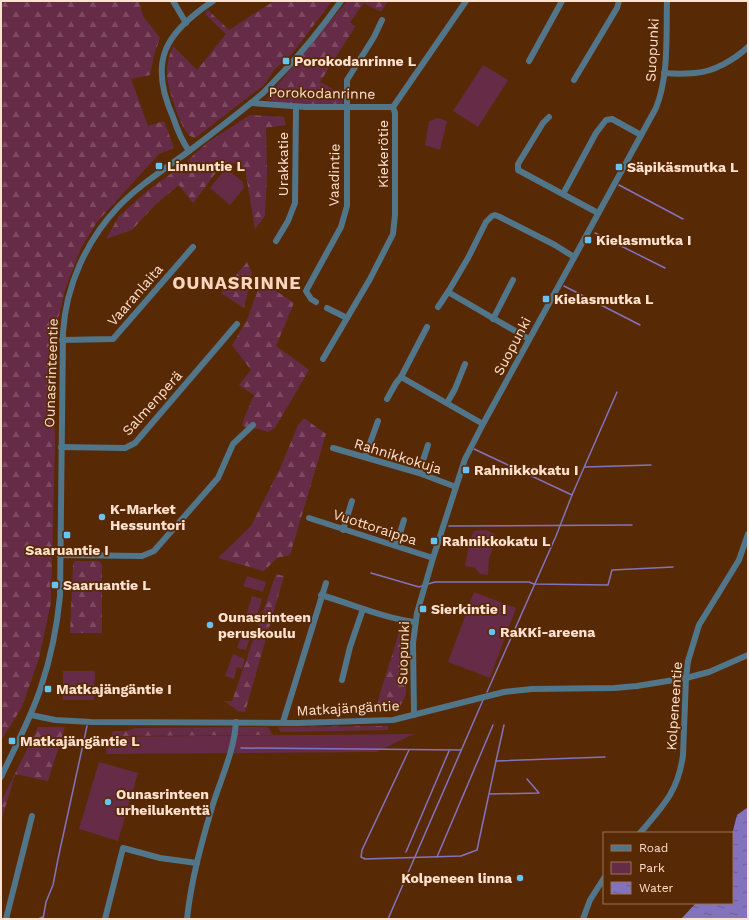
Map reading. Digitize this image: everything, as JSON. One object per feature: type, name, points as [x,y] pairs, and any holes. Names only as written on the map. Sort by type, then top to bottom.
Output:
[{"type":"street","points":[[173,1],[186,23]]},
{"type":"street","points":[[189,151],[168,108],[163,90],[161,63],[165,49],[172,36],[213,1]]},
{"type":"street","name":"Ounasrinteentie","points":[[1,777],[31,715],[41,687],[55,634],[60,596],[62,340],[65,311],[75,276],[85,254],[100,230],[118,208],[152,178],[189,151],[267,89],[304,49],[342,1]]},
{"type":"street","name":"Kiekerötie","points":[[323,360],[370,279],[392,238],[395,229],[395,113],[393,107],[466,1]]},
{"type":"street","points":[[529,61],[562,1]]},
{"type":"street","points":[[574,80],[617,8],[619,1]]},
{"type":"street","name":"Suopunki","points":[[414,715],[413,643],[415,622],[464,459],[658,102],[663,86],[667,1]]},
{"type":"street","points":[[347,107],[347,80],[374,37],[382,20]]},
{"type":"street","points":[[664,73],[697,73],[707,71],[740,54],[748,48]]},
{"type":"street","name":"Porokodanrinne","points":[[251,103],[296,107],[393,107]]},
{"type":"street","name":"Urakkatie","points":[[276,240],[288,221],[295,203],[296,107]]},
{"type":"street","name":"Vaadintie","points":[[316,302],[306,292],[341,227],[346,206],[347,107]]},
{"type":"street","points":[[549,118],[543,123],[517,167],[522,172],[598,213]]},
{"type":"street","points":[[563,194],[596,133],[606,120],[612,119],[641,135]]},
{"type":"street","points":[[438,307],[471,252],[486,222],[492,216],[500,217],[555,245],[574,257]]},
{"type":"street","name":"Vaaranlaita","points":[[62,340],[113,340],[193,247]]},
{"type":"street","points":[[493,319],[513,280]]},
{"type":"street","points":[[448,292],[529,339]]},
{"type":"street","points":[[327,308],[347,318]]},
{"type":"street","name":"Salmenperä","points":[[61,447],[125,448],[135,443],[237,324]]},
{"type":"street","points":[[387,400],[427,328]]},
{"type":"street","points":[[448,403],[465,364]]},
{"type":"street","points":[[401,377],[482,424]]},
{"type":"street","points":[[365,457],[378,421]]},
{"type":"street","points":[[60,555],[142,556],[154,551],[218,478],[233,444],[253,425]]},
{"type":"street","points":[[419,473],[428,445]]},
{"type":"street","name":"Rahnikkokuja","points":[[334,448],[419,473],[456,487]]},
{"type":"street","points":[[343,530],[352,501]]},
{"type":"street","name":"Vuottoraippa","points":[[309,518],[433,558]]},
{"type":"street","points":[[396,546],[404,520]]},
{"type":"street","name":"Kolpeneentie","points":[[641,832],[670,796],[681,768],[685,731],[686,678],[688,661],[699,625],[739,560],[748,534]]},
{"type":"street","points":[[282,722],[326,583]]},
{"type":"street","points":[[321,595],[363,609],[415,622]]},
{"type":"street","points":[[342,680],[350,647],[363,609]]},
{"type":"street","name":"Matkajängäntie","points":[[31,715],[55,720],[91,722],[282,722],[393,720],[504,692],[532,689],[614,688],[638,686],[686,678],[709,672],[748,654]]},
{"type":"street","points":[[186,919],[189,897],[213,803],[232,751],[235,739],[236,722]]},
{"type":"street","points":[[6,919],[32,816]]},
{"type":"street","points":[[105,919],[123,848],[160,858],[197,863]]},
{"type":"street","points":[[583,919],[590,900],[603,880]]},
{"type":"green space","points":[[1,1],[139,1],[143,16],[160,38],[154,55],[150,75],[131,79],[148,126],[164,121],[174,148],[159,154],[97,222],[81,248],[65,290],[57,324],[53,365],[55,444],[51,602],[39,658],[22,707],[2,739],[1,744]]},
{"type":"green space","points":[[274,1],[332,1],[291,55],[275,69],[264,85],[195,138],[190,136],[182,125],[170,91],[167,77],[168,61],[173,46],[197,70],[226,34],[205,14],[208,10],[229,30]]},
{"type":"green space","points":[[347,1],[388,1],[381,12],[364,3],[350,22],[355,27],[320,82],[334,90],[343,89],[343,104],[296,107],[266,99]]},
{"type":"green space","points":[[483,65],[508,80],[478,127],[453,111]]},
{"type":"green space","points":[[250,115],[284,117],[286,125],[266,128],[267,176],[265,216],[255,229],[245,169],[234,163],[192,167],[188,160],[208,142]]},
{"type":"green space","points":[[438,118],[447,121],[440,150],[425,145],[429,121]]},
{"type":"green space","points":[[179,168],[190,172],[218,170],[193,203],[179,185],[155,205],[132,230],[106,239],[119,216],[147,191]]},
{"type":"green space","points":[[226,168],[243,182],[244,188],[230,205],[210,188]]},
{"type":"green space","points":[[247,262],[252,273],[244,308],[221,293]]},
{"type":"green space","points":[[266,284],[294,303],[276,346],[309,370],[275,428],[268,432],[242,426],[254,395],[239,385],[251,370],[232,345],[247,320],[259,287]]},
{"type":"green space","points":[[304,418],[326,434],[290,555],[277,558],[264,571],[218,558],[251,526],[281,466],[298,425]]},
{"type":"green space","points":[[486,530],[495,534],[495,542],[489,558],[488,575],[480,574],[475,568],[465,566],[470,539],[474,531]]},
{"type":"green space","points":[[74,561],[99,561],[102,565],[102,633],[70,633]]},
{"type":"green space","points":[[276,574],[284,576],[245,712],[238,711],[224,701],[232,701]]},
{"type":"green space","points":[[247,576],[266,582],[263,592],[243,586]]},
{"type":"green space","points":[[474,592],[516,608],[490,678],[448,662]]},
{"type":"green space","points":[[252,596],[262,599],[256,619],[246,616]]},
{"type":"green space","points":[[401,626],[405,627],[407,631],[406,694],[399,709],[374,713]]},
{"type":"green space","points":[[243,631],[251,634],[246,650],[237,648]]},
{"type":"green space","points":[[233,654],[245,659],[242,669],[237,667],[234,679],[225,676]]},
{"type":"green space","points":[[63,671],[95,671],[94,700],[63,700]]},
{"type":"green space","points":[[388,726],[388,730],[281,732],[278,727]]},
{"type":"green space","points":[[38,727],[65,727],[48,781],[15,774],[1,822],[1,802]]},
{"type":"green space","points":[[268,727],[273,735],[111,736],[113,731],[125,731],[136,728]]},
{"type":"green space","points":[[414,734],[376,752],[107,754],[106,748],[103,744],[97,744],[96,737]]},
{"type":"green space","name":"Ounasrinteen urheilukenttä","points":[[99,762],[138,773],[118,841],[79,829]]},
{"type":"water","points":[[748,807],[748,919],[681,919],[695,904],[733,904],[733,832],[737,815]]},
{"type":"waterway","points":[[619,185],[683,219]]},
{"type":"waterway","points":[[595,233],[665,268]]},
{"type":"waterway","points":[[564,286],[640,325]]},
{"type":"waterway","points":[[487,692],[556,536],[572,495],[617,392]]},
{"type":"waterway","points":[[474,449],[572,495]]},
{"type":"waterway","points":[[585,467],[651,465]]},
{"type":"waterway","points":[[449,526],[632,525]]},
{"type":"waterway","points":[[428,584],[435,582],[529,582],[534,584],[608,585],[612,570],[673,567]]},
{"type":"waterway","points":[[371,573],[419,587],[422,586]]},
{"type":"waterway","points":[[388,919],[483,700]]},
{"type":"waterway","points":[[437,857],[493,725]]},
{"type":"waterway","points":[[496,761],[504,725]]},
{"type":"waterway","points":[[43,919],[46,902],[53,885],[87,726]]},
{"type":"waterway","points":[[241,748],[461,750]]},
{"type":"waterway","points":[[409,750],[362,850],[361,857],[365,859],[461,856],[477,850],[496,761],[605,757]]},
{"type":"waterway","points":[[406,852],[449,751]]},
{"type":"waterway","points":[[490,794],[539,793],[527,779]]},
{"type":"waterway","points":[[38,919],[43,917]]},
{"type":"place","name":"Porokodanrinne L","points":[[286,61]]},
{"type":"place","name":"Linnuntie L","points":[[159,166]]},
{"type":"place","name":"Säpikäsmutka L","points":[[619,167]]},
{"type":"place","name":"Kielasmutka I","points":[[588,240]]},
{"type":"place","name":"Kielasmutka L","points":[[546,299]]},
{"type":"place","name":"Rahnikkokatu I","points":[[466,470]]},
{"type":"place","name":"K-Market Hessuntori","points":[[102,517]]},
{"type":"place","name":"Saaruantie I","points":[[67,535]]},
{"type":"place","name":"Rahnikkokatu L","points":[[434,541]]},
{"type":"place","name":"Saaruantie L","points":[[55,585]]},
{"type":"place","name":"Sierkintie I","points":[[423,609]]},
{"type":"place","name":"Ounasrinteen peruskoulu","points":[[210,625]]},
{"type":"place","name":"RaKKi-areena","points":[[492,632]]},
{"type":"place","name":"Matkajängäntie I","points":[[48,689]]},
{"type":"place","name":"Matkajängäntie L","points":[[12,741]]},
{"type":"place","name":"Ounasrinteen urheilukenttä","points":[[108,802]]},
{"type":"place","name":"Kolpeneen linna","points":[[520,878]]},
{"type":"district","name":"OUNASRINNE","points":[[237,283]]}]
